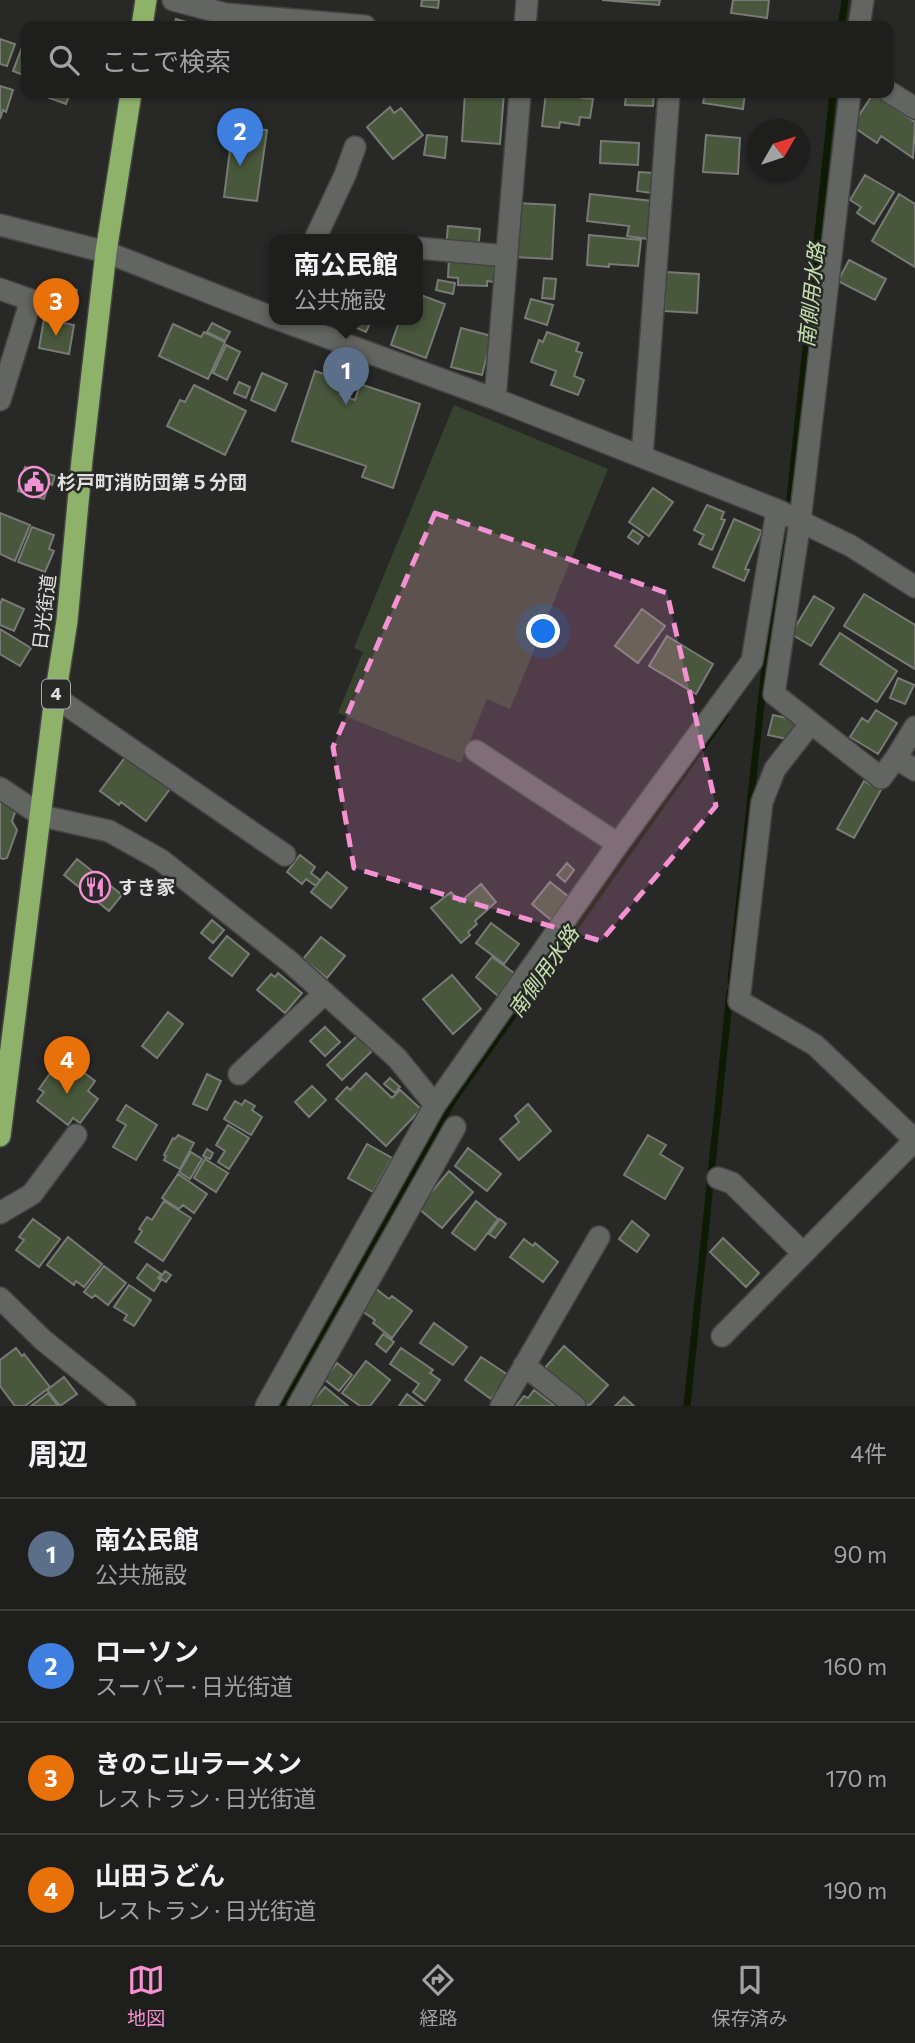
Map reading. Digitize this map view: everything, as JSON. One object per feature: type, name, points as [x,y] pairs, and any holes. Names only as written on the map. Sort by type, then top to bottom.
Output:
[{"type":"highway","points":[[143,21],[146,0]]},
{"type":"highway","name":"日光街道","points":[[0,1136],[67,621],[106,252],[130,98]]},
{"type":"street","points":[[173,0],[226,14],[307,21]]},
{"type":"street","points":[[525,21],[527,0]]},
{"type":"street","points":[[860,21],[863,0]]},
{"type":"street","points":[[894,95],[915,108]]},
{"type":"street","points":[[495,399],[520,98]]},
{"type":"street","points":[[642,457],[669,98]]},
{"type":"street","points":[[849,98],[800,521],[774,694],[881,778],[915,726]]},
{"type":"street","points":[[325,234],[355,147]]},
{"type":"street","points":[[0,225],[106,252],[269,317]]},
{"type":"street","points":[[423,248],[506,256]]},
{"type":"street","points":[[0,289],[31,300],[0,400]]},
{"type":"street","points":[[292,325],[495,399],[777,510],[851,547],[915,587]]},
{"type":"street","points":[[266,1406],[435,1105],[618,844],[752,661],[777,510]]},
{"type":"street","points":[[55,697],[285,855]]},
{"type":"street","points":[[722,1336],[915,1140],[815,1045],[739,1001],[762,802],[775,769],[811,723]]},
{"type":"street","points":[[476,751],[618,844]]},
{"type":"street","points":[[896,758],[915,770]]},
{"type":"street","points":[[0,788],[42,816],[109,831],[161,860],[289,961],[325,993],[397,1058],[435,1105]]},
{"type":"street","points":[[239,1074],[325,993]]},
{"type":"street","points":[[298,1406],[455,1127]]},
{"type":"street","points":[[0,1213],[32,1194],[76,1135]]},
{"type":"street","points":[[718,1178],[732,1183],[803,1253]]},
{"type":"street","points":[[501,1406],[599,1237]]},
{"type":"street","points":[[0,1298],[43,1340],[125,1406]]},
{"type":"street","points":[[524,1365],[575,1406]]},
{"type":"highlighted area","points":[[435,513],[667,593],[716,806],[601,941],[354,868],[333,747]]},
{"type":"green space","points":[[454,405],[608,469],[510,709],[487,699],[461,763],[338,713],[363,652],[354,648]]},
{"type":"building","points":[[422,0],[439,0],[438,8],[421,6]]},
{"type":"building","points":[[602,0],[660,0],[659,5]]},
{"type":"building","points":[[733,0],[769,0],[767,18],[731,13]]},
{"type":"building","points":[[0,39],[15,44],[7,66],[0,64]]},
{"type":"building","points":[[21,50],[21,74],[13,71]]},
{"type":"building","points":[[0,86],[13,90],[6,112],[3,110],[0,119]]},
{"type":"building","points":[[49,98],[68,98],[66,104]]},
{"type":"building","points":[[465,98],[504,98],[500,144],[462,141]]},
{"type":"building","points":[[545,98],[593,99],[590,118],[580,117],[579,125],[560,122],[559,128],[542,126]]},
{"type":"building","points":[[626,98],[654,98],[653,106],[625,105]]},
{"type":"building","points":[[704,98],[744,98],[743,109],[703,103]]},
{"type":"building","points":[[870,98],[879,98],[915,122],[913,158],[881,136],[877,143],[852,126]]},
{"type":"building","points":[[390,107],[394,113],[401,108],[423,135],[393,159],[367,127]]},
{"type":"building","points":[[233,126],[267,130],[257,201],[224,197]]},
{"type":"building","points":[[427,135],[447,137],[445,158],[424,155]]},
{"type":"building","points":[[706,135],[740,138],[738,174],[703,172]]},
{"type":"building","points":[[601,141],[639,143],[638,165],[600,163]]},
{"type":"building","points":[[639,172],[654,173],[652,193],[637,191]]},
{"type":"building","points":[[865,175],[894,192],[874,224],[857,213],[861,207],[850,200]]},
{"type":"building","points":[[590,194],[652,201],[648,239],[627,236],[629,226],[587,221]]},
{"type":"building","points":[[899,194],[915,204],[915,267],[872,241]]},
{"type":"building","points":[[517,203],[555,205],[552,259],[514,257]]},
{"type":"building","points":[[448,226],[480,229],[478,250],[446,247]]},
{"type":"building","points":[[589,235],[641,240],[638,266],[587,265]]},
{"type":"building","points":[[449,257],[495,259],[494,282],[487,281],[487,286],[458,285],[458,278],[448,277]]},
{"type":"building","points":[[849,260],[886,279],[875,300],[838,281]]},
{"type":"building","points":[[666,272],[699,274],[697,313],[664,311]]},
{"type":"building","points":[[544,278],[556,279],[554,299],[542,298]]},
{"type":"building","points":[[438,280],[455,283],[453,294],[436,290]]},
{"type":"building","points":[[60,285],[77,290],[73,305],[56,300]]},
{"type":"building","points":[[423,296],[445,304],[426,358],[391,345],[398,325],[423,325]]},
{"type":"building","points":[[531,299],[553,305],[547,325],[525,318]]},
{"type":"building","points":[[44,319],[74,325],[69,354],[39,348]]},
{"type":"building","points":[[212,323],[230,332],[225,341],[207,332]]},
{"type":"building","points":[[173,324],[201,337],[204,332],[225,342],[208,379],[159,356]]},
{"type":"building","points":[[350,325],[369,325],[366,332]]},
{"type":"building","points":[[461,328],[492,336],[482,375],[451,367]]},
{"type":"building","points":[[547,332],[579,343],[576,351],[582,353],[574,376],[584,380],[578,395],[551,385],[556,371],[531,362],[539,340],[543,342]]},
{"type":"building","points":[[226,345],[240,352],[227,380],[213,373]]},
{"type":"building","points":[[315,371],[345,381],[340,395],[355,400],[360,384],[420,404],[393,488],[362,477],[366,466],[292,441]]},
{"type":"building","points":[[262,373],[287,384],[275,411],[251,400]]},
{"type":"building","points":[[239,382],[250,387],[246,398],[234,393]]},
{"type":"building","points":[[194,385],[246,411],[225,455],[167,426],[180,400],[185,402]]},
{"type":"building","points":[[25,467],[55,476],[52,485],[49,483],[44,499],[18,491]]},
{"type":"building","points":[[653,488],[673,502],[649,536],[629,522]]},
{"type":"building","points":[[707,505],[724,512],[721,519],[725,520],[712,550],[699,544],[704,535],[694,530]]},
{"type":"building","points":[[0,513],[30,525],[15,561],[0,554]]},
{"type":"building","points":[[734,519],[762,531],[745,569],[749,570],[744,581],[713,567]]},
{"type":"building","points":[[32,527],[54,535],[49,549],[54,551],[45,572],[18,562]]},
{"type":"building","points":[[633,530],[643,537],[638,544],[628,537]]},
{"type":"building","points":[[864,594],[915,625],[915,669],[844,626]]},
{"type":"building","points":[[814,596],[834,608],[811,646],[791,634]]},
{"type":"building","points":[[2,599],[24,609],[14,631],[0,625]]},
{"type":"building","points":[[642,609],[665,626],[638,663],[615,646]]},
{"type":"building","points":[[0,629],[31,648],[20,666],[0,654]]},
{"type":"building","points":[[840,633],[897,671],[877,702],[820,664]]},
{"type":"building","points":[[667,636],[713,664],[696,694],[649,666]]},
{"type":"building","points":[[898,678],[914,685],[905,704],[890,698]]},
{"type":"building","points":[[876,710],[897,723],[878,754],[850,737],[862,718],[868,722]]},
{"type":"building","points":[[773,715],[796,720],[792,740],[768,735]]},
{"type":"building","points":[[126,756],[170,789],[146,821],[121,802],[119,805],[100,791]]},
{"type":"building","points":[[864,781],[881,790],[854,838],[837,829]]},
{"type":"building","points":[[0,800],[17,807],[12,821],[17,830],[7,858],[3,859],[0,858]]},
{"type":"building","points":[[300,855],[315,867],[311,873],[320,880],[316,886],[306,879],[302,884],[287,872]]},
{"type":"building","points":[[77,859],[122,895],[109,911],[64,875]]},
{"type":"building","points":[[567,863],[574,870],[565,882],[557,875]]},
{"type":"building","points":[[327,872],[347,888],[331,908],[311,892]]},
{"type":"building","points":[[550,882],[569,897],[551,920],[532,904]]},
{"type":"building","points":[[481,884],[496,902],[475,921],[477,924],[468,932],[470,935],[461,943],[431,908],[451,892],[460,902]]},
{"type":"building","points":[[212,920],[224,930],[213,943],[201,933]]},
{"type":"building","points":[[491,923],[519,944],[504,964],[476,943]]},
{"type":"building","points":[[227,936],[249,954],[232,976],[209,958]]},
{"type":"building","points":[[321,937],[345,956],[327,978],[303,959]]},
{"type":"building","points":[[492,957],[514,973],[498,996],[476,977]]},
{"type":"building","points":[[278,973],[302,993],[285,1013],[257,990],[271,974],[275,977]]},
{"type":"building","points":[[452,975],[481,1009],[453,1034],[423,999]]},
{"type":"building","points":[[168,1012],[183,1024],[157,1058],[142,1046]]},
{"type":"building","points":[[325,1027],[340,1042],[325,1056],[310,1041]]},
{"type":"building","points":[[357,1036],[372,1051],[342,1080],[327,1065]]},
{"type":"building","points":[[67,1060],[95,1081],[88,1091],[98,1099],[80,1123],[73,1118],[68,1125],[37,1101],[44,1092],[39,1089],[51,1072],[56,1075]]},
{"type":"building","points":[[366,1073],[392,1098],[400,1090],[421,1109],[386,1146],[336,1099],[347,1087],[350,1090]]},
{"type":"building","points":[[207,1074],[221,1081],[207,1110],[193,1104]]},
{"type":"building","points":[[390,1078],[400,1087],[395,1093],[384,1084]]},
{"type":"building","points":[[312,1086],[326,1100],[309,1117],[295,1102]]},
{"type":"building","points":[[245,1100],[255,1106],[252,1110],[262,1117],[251,1135],[224,1119],[235,1101],[242,1105]]},
{"type":"building","points":[[528,1104],[551,1131],[519,1160],[500,1139],[519,1122],[515,1116]]},
{"type":"building","points":[[126,1105],[157,1125],[136,1160],[113,1147],[126,1125],[117,1120]]},
{"type":"building","points":[[228,1125],[249,1138],[229,1169],[218,1162],[225,1151],[216,1145]]},
{"type":"building","points":[[178,1135],[194,1143],[180,1169],[164,1160],[173,1138]]},
{"type":"building","points":[[648,1135],[666,1145],[660,1154],[683,1168],[665,1199],[624,1175]]},
{"type":"building","points":[[367,1144],[392,1158],[373,1192],[348,1178]]},
{"type":"building","points":[[468,1148],[501,1174],[487,1191],[455,1166]]},
{"type":"building","points":[[207,1149],[213,1153],[210,1159],[203,1156]]},
{"type":"building","points":[[191,1152],[202,1159],[190,1179],[179,1172]]},
{"type":"building","points":[[205,1159],[228,1173],[216,1192],[194,1178]]},
{"type":"building","points":[[449,1171],[473,1192],[442,1228],[418,1208]]},
{"type":"building","points":[[178,1174],[207,1194],[194,1213],[183,1205],[179,1209],[162,1198]]},
{"type":"building","points":[[164,1201],[191,1218],[163,1261],[135,1242],[147,1217],[152,1220]]},
{"type":"building","points":[[476,1201],[498,1219],[475,1250],[452,1233]]},
{"type":"building","points":[[33,1219],[60,1239],[39,1267],[16,1250],[24,1240],[19,1237]]},
{"type":"building","points":[[500,1219],[506,1224],[495,1238],[489,1234]]},
{"type":"building","points":[[632,1221],[649,1235],[637,1252],[619,1239]]},
{"type":"building","points":[[68,1237],[102,1264],[84,1287],[76,1281],[74,1285],[47,1265]]},
{"type":"building","points":[[723,1238],[759,1273],[746,1287],[710,1252]]},
{"type":"building","points":[[524,1239],[533,1246],[535,1243],[558,1262],[543,1282],[510,1257]]},
{"type":"building","points":[[147,1264],[161,1274],[158,1278],[161,1280],[154,1291],[137,1278]]},
{"type":"building","points":[[104,1266],[126,1283],[108,1305],[95,1295],[92,1298],[84,1292]]},
{"type":"building","points":[[165,1271],[171,1275],[166,1282],[160,1278]]},
{"type":"building","points":[[129,1285],[151,1300],[134,1326],[124,1320],[127,1315],[114,1307]]},
{"type":"building","points":[[375,1288],[389,1299],[392,1296],[412,1311],[392,1338],[373,1323],[375,1320],[359,1309]]},
{"type":"building","points":[[434,1323],[467,1347],[453,1365],[420,1343]]},
{"type":"building","points":[[383,1334],[394,1342],[386,1352],[376,1344]]},
{"type":"building","points":[[564,1346],[608,1385],[589,1406],[544,1369]]},
{"type":"building","points":[[16,1348],[50,1387],[25,1406],[15,1406],[0,1386],[0,1360]]},
{"type":"building","points":[[401,1348],[433,1370],[430,1373],[440,1380],[425,1401],[413,1392],[419,1384],[390,1364]]},
{"type":"building","points":[[481,1357],[508,1375],[491,1399],[465,1380]]},
{"type":"building","points":[[366,1361],[390,1380],[370,1406],[360,1406],[342,1393]]},
{"type":"building","points":[[337,1363],[352,1375],[339,1391],[324,1379]]},
{"type":"building","points":[[64,1377],[77,1394],[60,1406],[47,1390]]},
{"type":"building","points":[[325,1387],[348,1406],[309,1406]]},
{"type":"building","points":[[534,1390],[555,1406],[516,1406],[524,1396],[528,1398]]},
{"type":"building","points":[[48,1393],[58,1406],[31,1406]]},
{"type":"building","points":[[407,1394],[423,1406],[399,1406]]},
{"type":"building","points":[[624,1397],[634,1406],[615,1406]]},
{"type":"waterway","name":"南側用水路","points":[[842,21],[845,0]]},
{"type":"waterway","name":"南側用水路","points":[[790,498],[832,98]]},
{"type":"waterway","points":[[731,981],[766,658],[784,536]]},
{"type":"waterway","name":"南側用水路","points":[[280,1406],[452,1102],[725,715]]},
{"type":"waterway","points":[[687,1406],[730,992]]},
{"type":"place","name":"ローソン","points":[[240,166]]},
{"type":"place","name":"きのこ山ラーメン","points":[[56,336]]},
{"type":"place","name":"南公民館","points":[[346,405]]},
{"type":"place","name":"杉戸町消防団第５分団","points":[[34,482]]},
{"type":"place","name":"すき家","points":[[95,887]]},
{"type":"place","name":"山田うどん","points":[[67,1094]]}]
